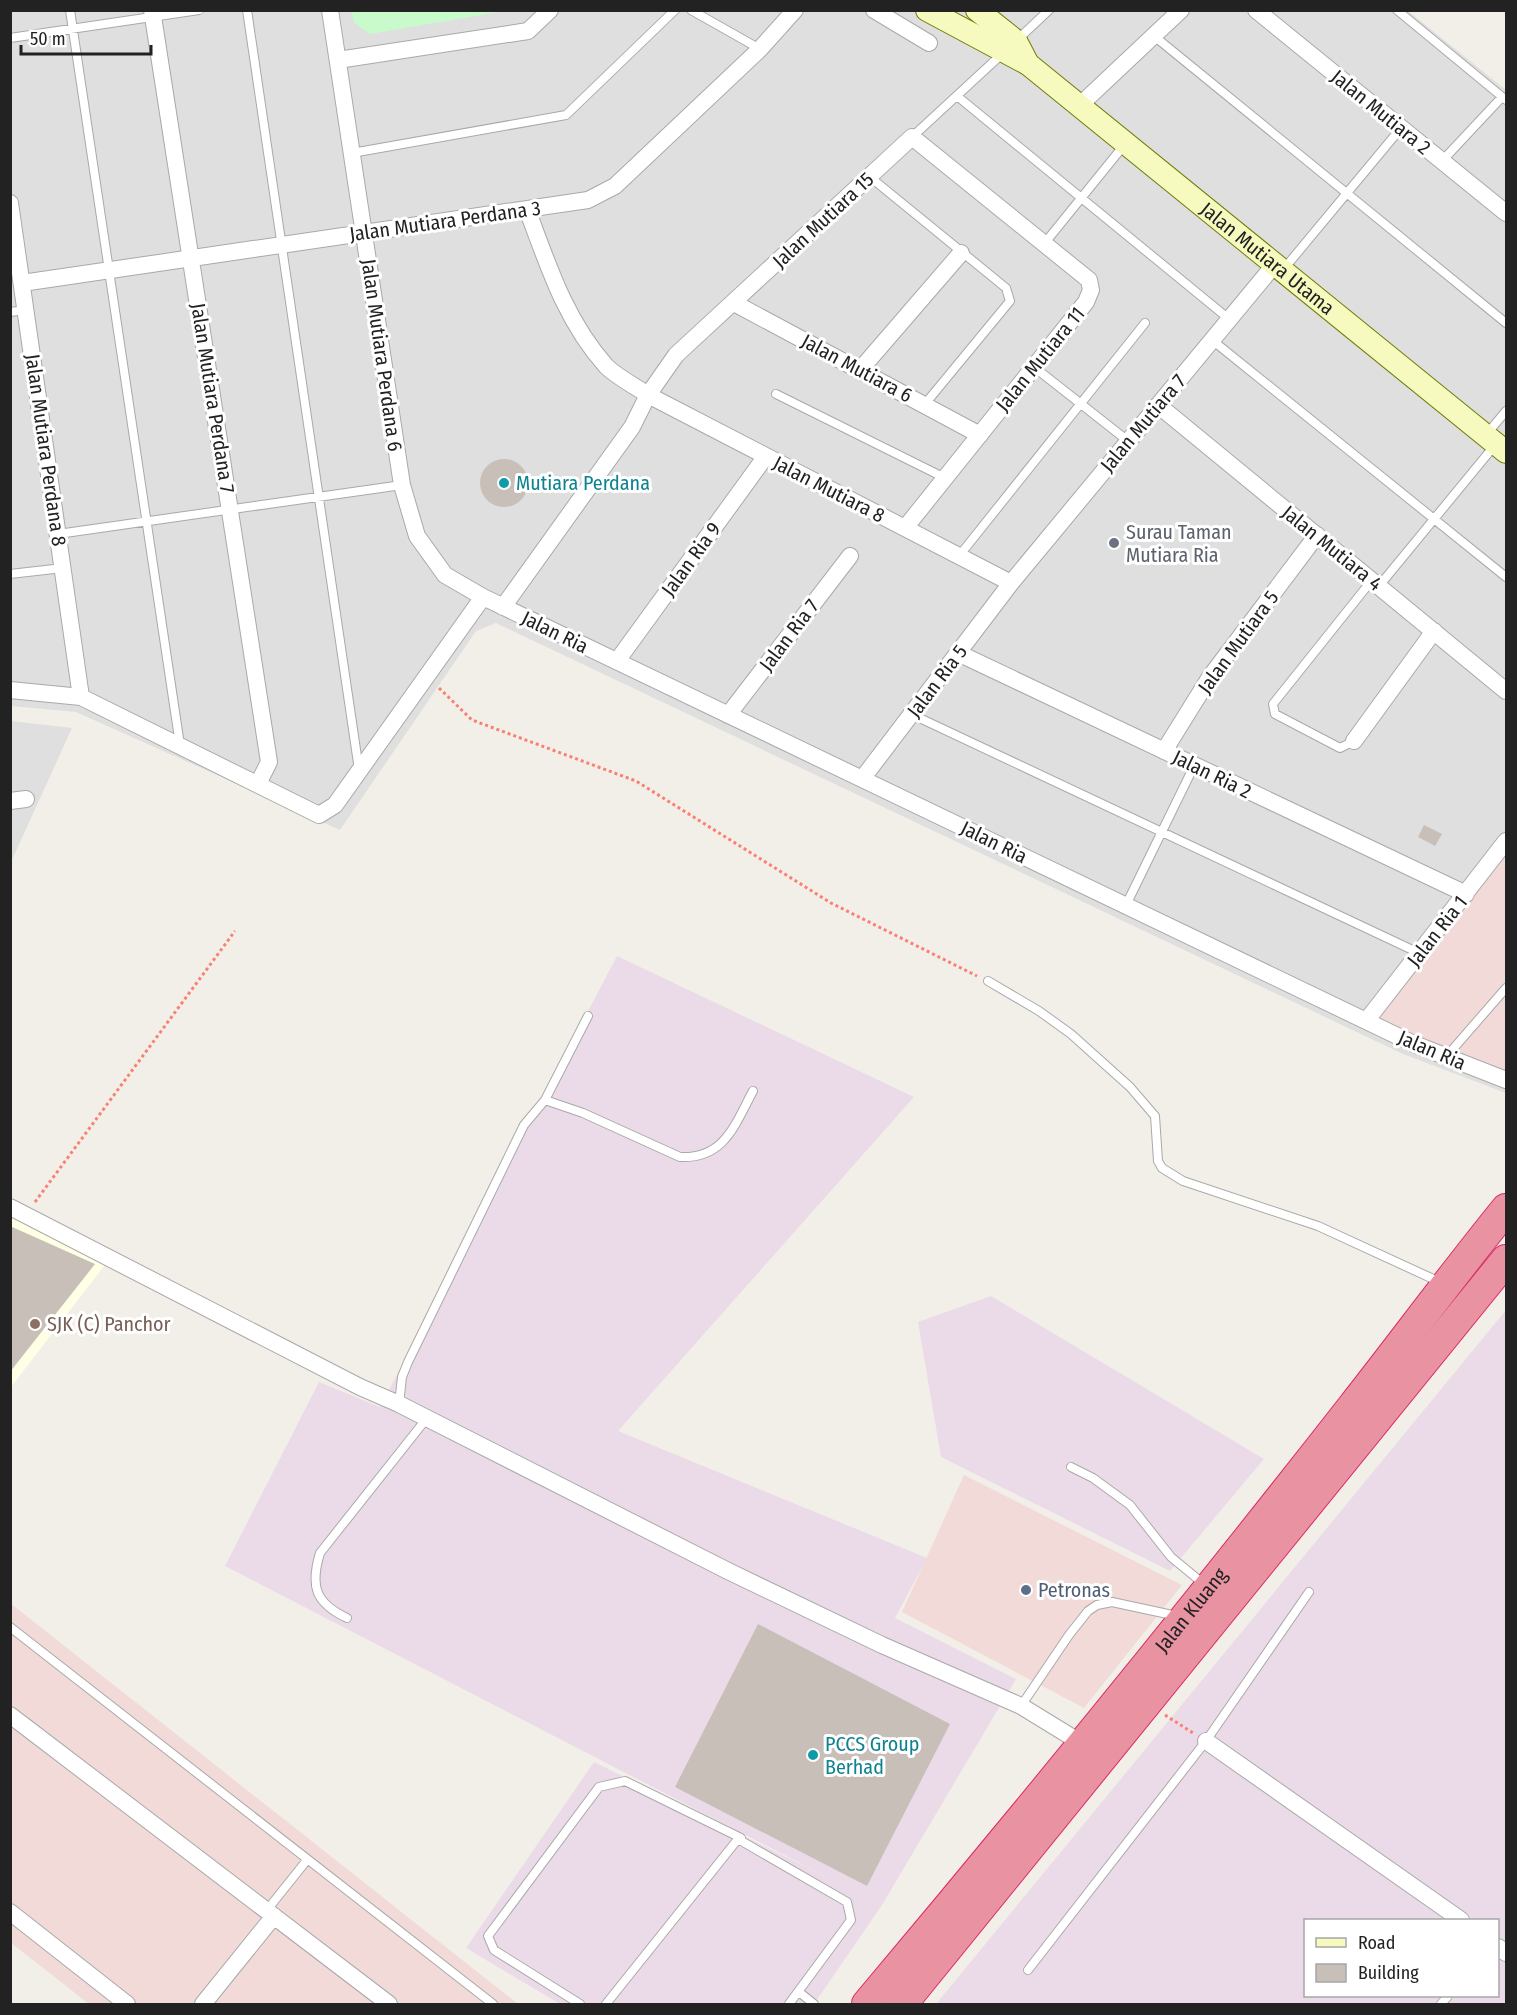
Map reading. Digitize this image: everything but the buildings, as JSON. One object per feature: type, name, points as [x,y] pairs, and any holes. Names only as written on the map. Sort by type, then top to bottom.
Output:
[{"type":"highway","name":"Jalan Kluang","points":[[867,2004],[1083,1744],[1353,1406],[1445,1284],[1506,1209]]},
{"type":"highway","name":"Jalan Kluang","points":[[902,2004],[1506,1260]]},
{"type":"street","name":"Jalan Mutiara Perdana 6","points":[[330,10],[402,485],[417,536],[445,575],[483,597]]},
{"type":"street","points":[[338,60],[528,31],[550,10]]},
{"type":"street","name":"Jalan Mutiara Perdana 3","points":[[22,283],[588,200],[615,186],[760,50],[795,10]]},
{"type":"street","points":[[874,10],[929,43]]},
{"type":"street","name":"Jalan Mutiara Utama","points":[[927,10],[1010,47]]},
{"type":"street","name":"Jalan Mutiara Utama","points":[[977,10],[1028,64],[1496,444]]},
{"type":"street","points":[[1079,106],[1181,10]]},
{"type":"street","name":"Jalan Mutiara 2","points":[[1256,10],[1506,213]]},
{"type":"street","name":"Jalan Mutiara Perdana 7","points":[[153,14],[269,762],[258,784]]},
{"type":"street","name":"Jalan Mutiara 15","points":[[502,607],[632,427],[648,395],[676,355],[912,137]]},
{"type":"street","name":"Jalan Mutiara 11","points":[[905,528],[1086,302],[1091,290],[1089,280],[912,137]]},
{"type":"street","name":"Jalan Mutiara Perdana 8","points":[[10,203],[22,283],[18,311],[58,534],[81,697]]},
{"type":"street","name":"Jalan Mutiara 8","points":[[527,209],[559,296],[577,329],[607,368],[648,395],[1011,583]]},
{"type":"street","points":[[860,370],[961,253]]},
{"type":"street","name":"Jalan Mutiara 7","points":[[1011,583],[1229,319],[1279,267]]},
{"type":"street","name":"Jalan Mutiara 6","points":[[734,303],[980,435]]},
{"type":"street","name":"Jalan Mutiara 4","points":[[1158,405],[1506,691]]},
{"type":"street","name":"Jalan Ria 9","points":[[617,661],[766,456]]},
{"type":"street","name":"Jalan Mutiara 5","points":[[1164,751],[1210,677],[1317,535]]},
{"type":"street","name":"Jalan Ria 7","points":[[728,715],[850,556]]},
{"type":"street","name":"Jalan Ria 5","points":[[862,779],[1011,583]]},
{"type":"street","points":[[10,690],[81,697],[320,814],[335,805],[483,597]]},
{"type":"street","name":"Jalan Ria","points":[[483,597],[1445,1058],[1506,1080]]},
{"type":"street","points":[[1354,741],[1434,631]]},
{"type":"street","name":"Jalan Ria 2","points":[[958,653],[1466,894]]},
{"type":"street","name":"Jalan Ria 1","points":[[1367,1020],[1506,841]]},
{"type":"street","points":[[10,1207],[360,1387],[428,1418],[728,1571],[882,1645],[1021,1706],[1083,1744]]},
{"type":"street","points":[[10,1715],[389,2004]]},
{"type":"street","points":[[1206,1742],[1460,1919]]},
{"type":"street","points":[[10,1912],[127,2004]]},
{"type":"street","points":[[203,2004],[271,1913]]},
{"type":"lane","points":[[70,10],[180,746]]},
{"type":"lane","points":[[10,38],[153,14],[199,10]]},
{"type":"lane","points":[[247,10],[359,771]]},
{"type":"lane","points":[[352,153],[566,115],[675,10]]},
{"type":"lane","points":[[691,10],[760,50]]},
{"type":"lane","points":[[912,137],[1049,10]]},
{"type":"lane","points":[[1397,10],[1504,99],[1442,161]]},
{"type":"lane","points":[[1154,36],[1506,323]]},
{"type":"lane","points":[[957,96],[1229,319]]},
{"type":"lane","points":[[1279,267],[1347,193],[1401,128]]},
{"type":"lane","points":[[1044,243],[1126,143]]},
{"type":"lane","points":[[870,177],[1006,288],[1010,301],[925,404]]},
{"type":"lane","points":[[959,556],[1145,323]]},
{"type":"lane","points":[[1212,340],[1506,577]]},
{"type":"lane","points":[[1034,368],[1128,441]]},
{"type":"lane","points":[[776,393],[945,478]]},
{"type":"lane","points":[[1354,741],[1340,748],[1275,714],[1273,704],[1496,444],[1506,411]]},
{"type":"lane","points":[[58,534],[402,485]]},
{"type":"lane","points":[[10,574],[63,568]]},
{"type":"lane","points":[[911,714],[1419,953]]},
{"type":"lane","points":[[1126,905],[1194,766]]},
{"type":"lane","points":[[988,981],[1063,1028],[1130,1087],[1155,1116],[1158,1161],[1169,1173],[1183,1181],[1318,1226],[1445,1284]]},
{"type":"lane","points":[[1445,1058],[1506,988]]},
{"type":"lane","points":[[399,1404],[402,1377],[408,1362],[524,1125],[545,1100],[588,1016]]},
{"type":"lane","points":[[545,1100],[583,1113],[680,1157],[695,1158],[724,1143],[753,1091]]},
{"type":"lane","points":[[347,1618],[328,1609],[319,1593],[314,1573],[320,1553],[428,1418]]},
{"type":"lane","points":[[1071,1467],[1093,1478],[1130,1505],[1171,1557],[1208,1587]]},
{"type":"lane","points":[[1028,1970],[1206,1742],[1309,1592]]},
{"type":"lane","points":[[1021,1706],[1069,1635],[1088,1611],[1097,1605],[1112,1602],[1132,1604],[1184,1617]]},
{"type":"lane","points":[[10,1627],[493,2004]]},
{"type":"lane","points":[[580,2004],[494,1950],[488,1936],[599,1787],[625,1780],[741,1838],[606,2004]]},
{"type":"lane","points":[[738,1839],[847,1902],[851,1920],[789,2004]]},
{"type":"lane","points":[[271,1913],[307,1860]]},
{"type":"lane","points":[[799,1992],[814,2004]]},
{"type":"path","points":[[427,676],[472,720],[636,781],[831,903],[988,981]]},
{"type":"path","points":[[26,1214],[235,931]]},
{"type":"path","points":[[1146,1703],[1206,1742]]},
{"type":"shaded area","points":[[10,11],[1408,11],[1506,90],[1506,1093],[1403,1054],[496,623],[476,631],[340,830],[76,712],[11,706]]},
{"type":"shaded area","points":[[11,721],[72,728],[11,862]]},
{"type":"shaded area","points":[[1506,830],[1506,1087],[1356,1023]]},
{"type":"shaded area","points":[[617,956],[914,1097],[618,1431],[927,1558],[895,1618],[1016,1679],[882,1905],[814,2004],[560,2004],[466,1948],[594,1762],[827,1877],[225,1566],[319,1382],[380,1407]]},
{"type":"shaded area","name":"SJK (C) Panchor","points":[[11,1215],[108,1261],[11,1387]]},
{"type":"shaded area","points":[[991,1296],[1264,1459],[1170,1571],[941,1457],[918,1322]]},
{"type":"shaded area","points":[[1506,1310],[1506,2004],[936,2004]]},
{"type":"shaded area","points":[[964,1475],[1182,1585],[1084,1708],[902,1612]]},
{"type":"shaded area","points":[[10,1603],[518,2004],[89,2004],[11,1943]]},
{"type":"green space","points":[[352,10],[505,11],[370,34],[354,23]]},
{"type":"place","name":"Mutiara Perdana","points":[[504,483]]},
{"type":"place","name":"Surau Taman Mutiara Ria","points":[[1114,543]]},
{"type":"place","name":"SJK (C) Panchor","points":[[35,1324]]},
{"type":"place","name":"Petronas","points":[[1026,1590]]},
{"type":"place","name":"PCCS Group Berhad","points":[[813,1755]]}]
